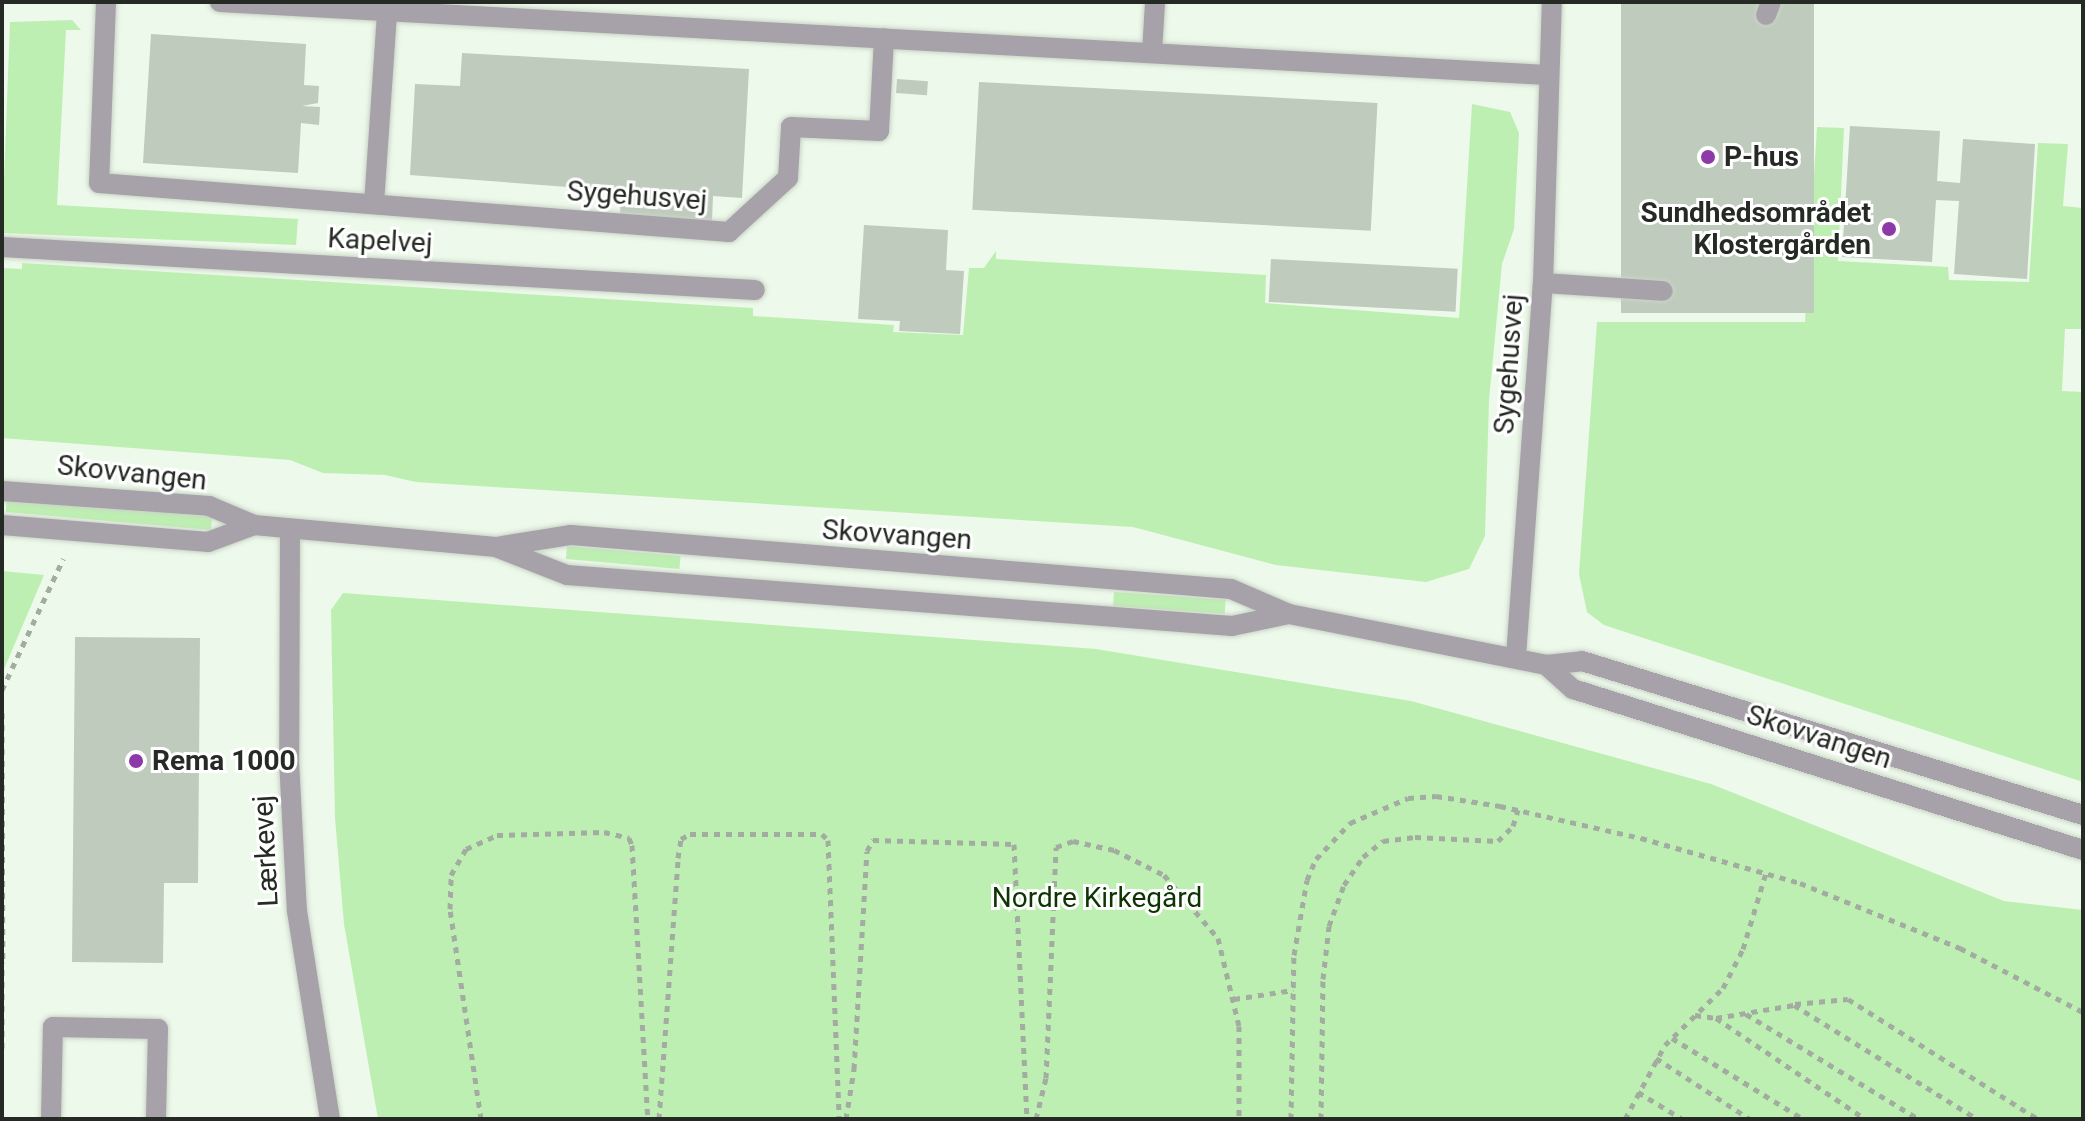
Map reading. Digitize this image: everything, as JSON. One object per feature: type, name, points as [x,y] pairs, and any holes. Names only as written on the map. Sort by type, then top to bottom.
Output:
[{"type":"street","name":"Sygehusvej","points":[[106,2],[99,183],[729,232],[788,178],[791,127],[879,131],[884,38]]},
{"type":"street","points":[[220,2],[1547,75]]},
{"type":"street","points":[[1152,53],[1155,2]]},
{"type":"street","name":"Sygehusvej","points":[[1516,657],[1543,283],[1547,75],[1552,2]]},
{"type":"street","points":[[374,204],[387,11]]},
{"type":"street","name":"Kapelvej","points":[[2,247],[755,290]]},
{"type":"street","points":[[1543,283],[1663,291]]},
{"type":"street","name":"Skovvangen","points":[[2,491],[209,506],[254,525],[496,547],[571,535],[1231,589],[1289,614],[1546,665],[1582,661],[2083,815]]},
{"type":"street","name":"Skovvangen","points":[[2,525],[208,542],[254,525]]},
{"type":"street","name":"Lærkevej","points":[[290,529],[289,760],[297,911],[330,1119]]},
{"type":"street","name":"Skovvangen","points":[[496,547],[567,575],[1232,626],[1289,614]]},
{"type":"street","name":"Skovvangen","points":[[1546,665],[1573,689],[2083,850]]},
{"type":"street","points":[[51,1119],[53,1027],[158,1029],[156,1119]]},
{"type":"path","points":[[2,690],[58,565],[88,531]]},
{"type":"path","points":[[2,713],[2,1048]]},
{"type":"path","points":[[1291,1119],[1297,916],[1307,880],[1316,859],[1350,823],[1381,805],[1422,797],[1518,810],[1766,873],[1960,948],[2083,1012]]},
{"type":"path","points":[[1321,1119],[1323,979],[1329,926],[1344,885],[1363,857],[1383,841],[1415,837],[1498,841],[1513,826],[1518,810]]},
{"type":"path","points":[[481,1119],[450,909],[451,875],[466,849],[497,835],[604,832],[629,838],[632,845],[648,1119]]},
{"type":"path","points":[[659,1119],[681,839],[690,834],[822,834],[828,840],[839,1119]]},
{"type":"path","points":[[846,1119],[854,1069],[867,851],[873,840],[1014,844],[1027,1119]]},
{"type":"path","points":[[1036,1119],[1046,1078],[1056,847],[1062,842],[1114,850],[1164,875],[1218,938],[1234,999],[1239,1119]]},
{"type":"path","points":[[1625,1119],[1656,1058],[1723,988],[1743,949],[1766,873]]},
{"type":"path","points":[[1234,999],[1293,990]]},
{"type":"path","points":[[1695,1015],[1716,1018],[1848,999],[2038,1119]]},
{"type":"path","points":[[1794,1005],[1977,1119]]},
{"type":"path","points":[[1745,1013],[1919,1119]]},
{"type":"path","points":[[1716,1018],[1720,1025],[1865,1119]]},
{"type":"path","points":[[1672,1038],[1803,1119]]},
{"type":"path","points":[[1656,1058],[1750,1119]]},
{"type":"path","points":[[1638,1092],[1682,1119]]},
{"type":"green space","points":[[72,20],[81,30],[66,30],[57,205],[298,219],[296,245],[2,233],[10,22]]},
{"type":"green space","points":[[1472,104],[1510,112],[1519,133],[1514,229],[1502,264],[1489,400],[1485,536],[1469,569],[1426,582],[1276,565],[1133,527],[416,482],[385,475],[323,473],[290,460],[2,438],[2,268],[22,269],[22,263],[753,308],[753,316],[894,325],[893,332],[963,335],[969,268],[984,268],[996,251],[996,259],[1266,275],[1265,303],[1459,318]]},
{"type":"green space","points":[[1817,127],[1844,128],[1838,261],[1948,267],[1949,280],[2029,282],[2038,143],[2068,144],[2063,206],[2083,208],[2083,329],[2065,329],[2062,391],[2083,392],[2083,782],[1604,625],[1587,612],[1579,574],[1597,322],[1805,322]]},
{"type":"green space","points":[[7,498],[212,516],[211,530],[6,512]]},
{"type":"green space","points":[[567,546],[681,556],[679,569],[566,559]]},
{"type":"green space","points":[[2,571],[44,575],[2,674]]},
{"type":"green space","points":[[1114,592],[1226,600],[1225,614],[1113,606]]},
{"type":"green space","name":"Nordre Kirkegård","points":[[343,593],[1096,649],[1411,701],[1711,784],[2004,901],[2083,910],[2083,1119],[378,1119],[344,924],[335,818],[331,610]]},
{"type":"building","name":"P-hus","points":[[1621,2],[1814,2],[1814,313],[1621,313]]},
{"type":"building","points":[[151,34],[306,44],[304,85],[319,86],[318,103],[302,106],[320,107],[319,125],[301,123],[298,173],[143,163]]},
{"type":"building","points":[[462,53],[749,69],[742,198],[713,196],[712,221],[620,216],[621,191],[410,175],[415,84],[460,86]]},
{"type":"building","points":[[897,79],[928,81],[927,95],[896,93]]},
{"type":"building","points":[[979,82],[1377,103],[1371,231],[972,210]]},
{"type":"building","name":"Sundhedsområdet Klostergården","points":[[1850,126],[1940,131],[1937,181],[1960,183],[1963,139],[2035,144],[2027,279],[1954,274],[1959,201],[1936,200],[1932,262],[1842,257]]},
{"type":"building","points":[[864,225],[948,230],[946,270],[964,271],[960,334],[899,331],[900,321],[858,319]]},
{"type":"building","points":[[1271,259],[1458,269],[1455,312],[1269,302]]},
{"type":"building","name":"Rema 1000","points":[[75,637],[200,638],[198,883],[164,883],[163,963],[72,962]]},
{"type":"place","name":"P-hus","points":[[1708,157]]},
{"type":"place","name":"Sundhedsområdet Klostergården","points":[[1889,229]]},
{"type":"place","name":"Rema 1000","points":[[136,761]]}]
